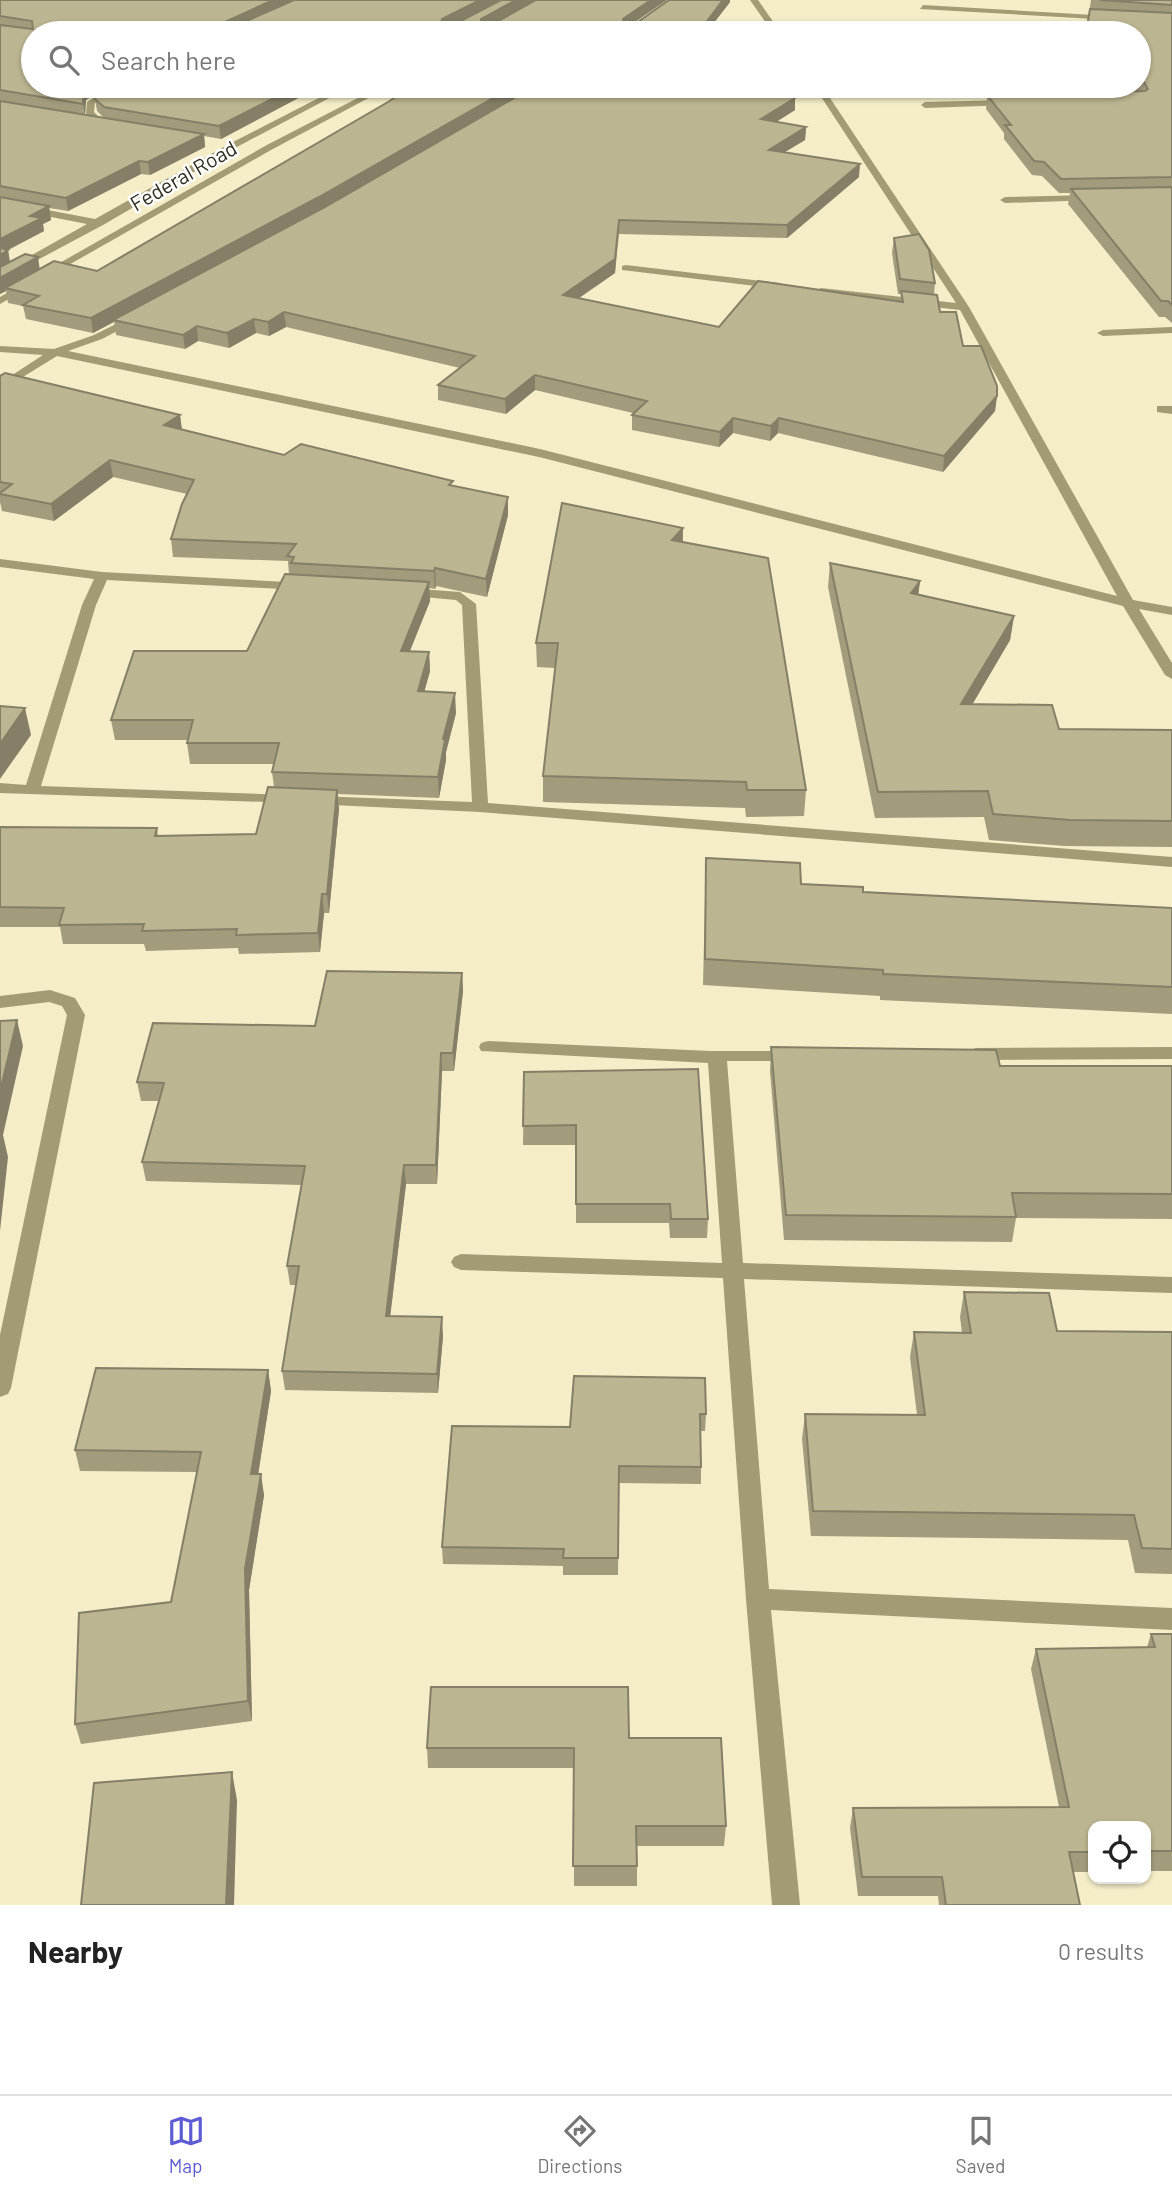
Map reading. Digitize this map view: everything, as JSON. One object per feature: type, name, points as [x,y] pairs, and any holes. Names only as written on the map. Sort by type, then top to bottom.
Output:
[{"type":"street","points":[[754,0],[769,21]]},
{"type":"street","points":[[923,7],[1065,11],[1118,18]]},
{"type":"street","points":[[98,98],[91,102],[90,113],[102,124]]},
{"type":"street","name":"Federal Road","points":[[0,277],[232,146],[325,98]]},
{"type":"street","name":"Federal Road","points":[[0,302],[268,148],[364,98]]},
{"type":"street","points":[[826,98],[964,307],[1128,603],[1172,675]]},
{"type":"street","points":[[925,105],[1019,103]]},
{"type":"street","points":[[78,120],[115,127]]},
{"type":"street","points":[[219,144],[232,146]]},
{"type":"street","points":[[1008,205],[1104,203]]},
{"type":"street","points":[[0,204],[99,223]]},
{"type":"street","points":[[626,268],[788,287]]},
{"type":"street","points":[[816,290],[964,307]]},
{"type":"street","points":[[0,388],[55,352],[98,337],[145,312]]},
{"type":"street","points":[[1103,333],[1172,330]]},
{"type":"street","points":[[0,349],[55,352],[540,453],[1128,603],[1172,611]]},
{"type":"street","points":[[0,563],[102,576],[318,587]]},
{"type":"street","points":[[32,790],[89,605],[102,576]]},
{"type":"street","points":[[386,591],[460,596],[469,604],[480,807]]},
{"type":"street","points":[[0,788],[480,807],[1172,862]]},
{"type":"street","points":[[0,1002],[50,996],[69,1002],[76,1014],[0,1388]]},
{"type":"street","points":[[488,1047],[717,1057],[813,1055]]},
{"type":"street","points":[[951,1054],[1172,1053]]},
{"type":"street","points":[[717,1057],[758,1599],[786,1905]]},
{"type":"street","points":[[461,1262],[1172,1285]]},
{"type":"street","points":[[758,1599],[1172,1619]]},
{"type":"building","points":[[0,0],[273,0],[227,21],[32,21],[0,16]]},
{"type":"building","points":[[294,0],[480,0],[442,19],[247,21]]},
{"type":"building","points":[[501,0],[516,0],[481,19],[461,21]]},
{"type":"building","points":[[536,0],[651,0],[623,19],[498,21]]},
{"type":"building","points":[[669,0],[723,0],[707,21],[639,21]]},
{"type":"building","points":[[1100,0],[1172,0],[1172,5]]},
{"type":"building","points":[[1090,9],[1172,13],[1172,177],[1061,179],[1044,162],[1034,161],[1005,125],[1011,125],[989,98],[1151,98],[1151,21],[1088,21]]},
{"type":"building","points":[[0,25],[21,28],[21,94],[0,90]]},
{"type":"building","points":[[47,98],[83,98],[83,104]]},
{"type":"building","points":[[274,98],[219,126],[104,107],[95,99]]},
{"type":"building","points":[[394,98],[493,98],[319,197],[91,318],[23,305],[39,296],[5,288],[54,261],[97,271]]},
{"type":"building","points":[[514,98],[795,98],[761,119],[806,127],[769,150],[860,164],[787,225],[619,220],[615,259],[563,295],[719,327],[758,281],[903,302],[901,291],[937,295],[940,312],[956,312],[963,346],[981,346],[997,386],[997,396],[944,456],[779,418],[771,426],[733,418],[720,432],[632,415],[647,401],[535,375],[505,399],[438,385],[475,356],[284,312],[268,322],[254,319],[227,333],[197,326],[183,335],[113,320],[327,206]]},
{"type":"building","points":[[0,101],[204,134],[148,162],[139,161],[66,198],[0,186]]},
{"type":"building","points":[[1172,187],[1172,305],[1168,301],[1161,301],[1071,189]]},
{"type":"building","points":[[0,197],[49,206],[30,216],[42,218],[0,239]]},
{"type":"building","points":[[919,234],[929,250],[935,283],[900,279],[894,238]]},
{"type":"building","points":[[25,254],[38,257],[0,278],[0,267]]},
{"type":"building","points":[[5,373],[180,415],[164,425],[284,455],[301,444],[453,481],[449,485],[508,497],[486,579],[435,568],[434,571],[291,563],[294,557],[287,556],[296,544],[171,539],[182,504],[194,480],[110,460],[51,504],[0,494],[12,484],[0,482],[0,376]]},
{"type":"building","points":[[562,503],[683,528],[672,540],[768,558],[806,790],[747,790],[746,782],[543,776],[558,643],[536,643]]},
{"type":"building","points":[[830,563],[920,581],[911,593],[1014,616],[961,704],[1052,705],[1059,729],[1172,730],[1172,821],[1070,820],[993,814],[988,791],[878,792]]},
{"type":"building","points":[[285,574],[429,582],[401,651],[429,652],[418,691],[455,693],[443,739],[445,740],[438,777],[272,772],[279,743],[187,743],[193,720],[111,720],[134,651],[247,651]]},
{"type":"building","points":[[0,706],[25,708],[0,744]]},
{"type":"building","points":[[268,787],[337,790],[327,894],[322,894],[318,933],[236,935],[237,929],[142,931],[144,924],[59,925],[64,908],[0,907],[0,827],[157,828],[155,836],[256,834]]},
{"type":"building","points":[[706,858],[800,863],[801,884],[863,887],[863,892],[1172,908],[1172,987],[883,974],[883,970],[705,959]]},
{"type":"building","points":[[327,971],[462,973],[453,1053],[441,1053],[436,1165],[404,1165],[386,1316],[442,1317],[437,1374],[282,1371],[299,1266],[287,1266],[305,1166],[142,1162],[164,1083],[137,1082],[153,1023],[315,1026]]},
{"type":"building","points":[[17,1020],[0,1092],[0,1021]]},
{"type":"building","points":[[771,1047],[996,1050],[1000,1066],[1172,1066],[1172,1194],[1012,1193],[1016,1217],[786,1215]]},
{"type":"building","points":[[698,1069],[708,1219],[671,1219],[670,1204],[576,1204],[576,1125],[523,1126],[524,1072]]},
{"type":"building","points":[[964,1292],[1049,1293],[1057,1331],[1172,1332],[1172,1549],[1142,1548],[1134,1515],[813,1511],[805,1414],[925,1415],[914,1332],[971,1333]]},
{"type":"building","points":[[96,1368],[268,1370],[251,1474],[261,1474],[245,1569],[248,1701],[75,1724],[79,1613],[171,1602],[201,1452],[75,1450]]},
{"type":"building","points":[[574,1376],[705,1378],[706,1414],[700,1414],[701,1467],[619,1466],[618,1558],[563,1558],[564,1549],[442,1547],[452,1426],[570,1427]]},
{"type":"building","points":[[1151,1634],[1172,1634],[1172,1851],[1151,1851],[1151,1821],[1088,1821],[1088,1852],[1069,1852],[1080,1905],[946,1905],[942,1877],[862,1877],[853,1808],[1069,1807],[1036,1649],[1155,1647]]},
{"type":"building","points":[[431,1687],[628,1687],[629,1738],[721,1738],[726,1826],[636,1826],[637,1866],[573,1866],[574,1748],[427,1748]]},
{"type":"building","points":[[232,1772],[226,1905],[81,1905],[94,1783]]}]
